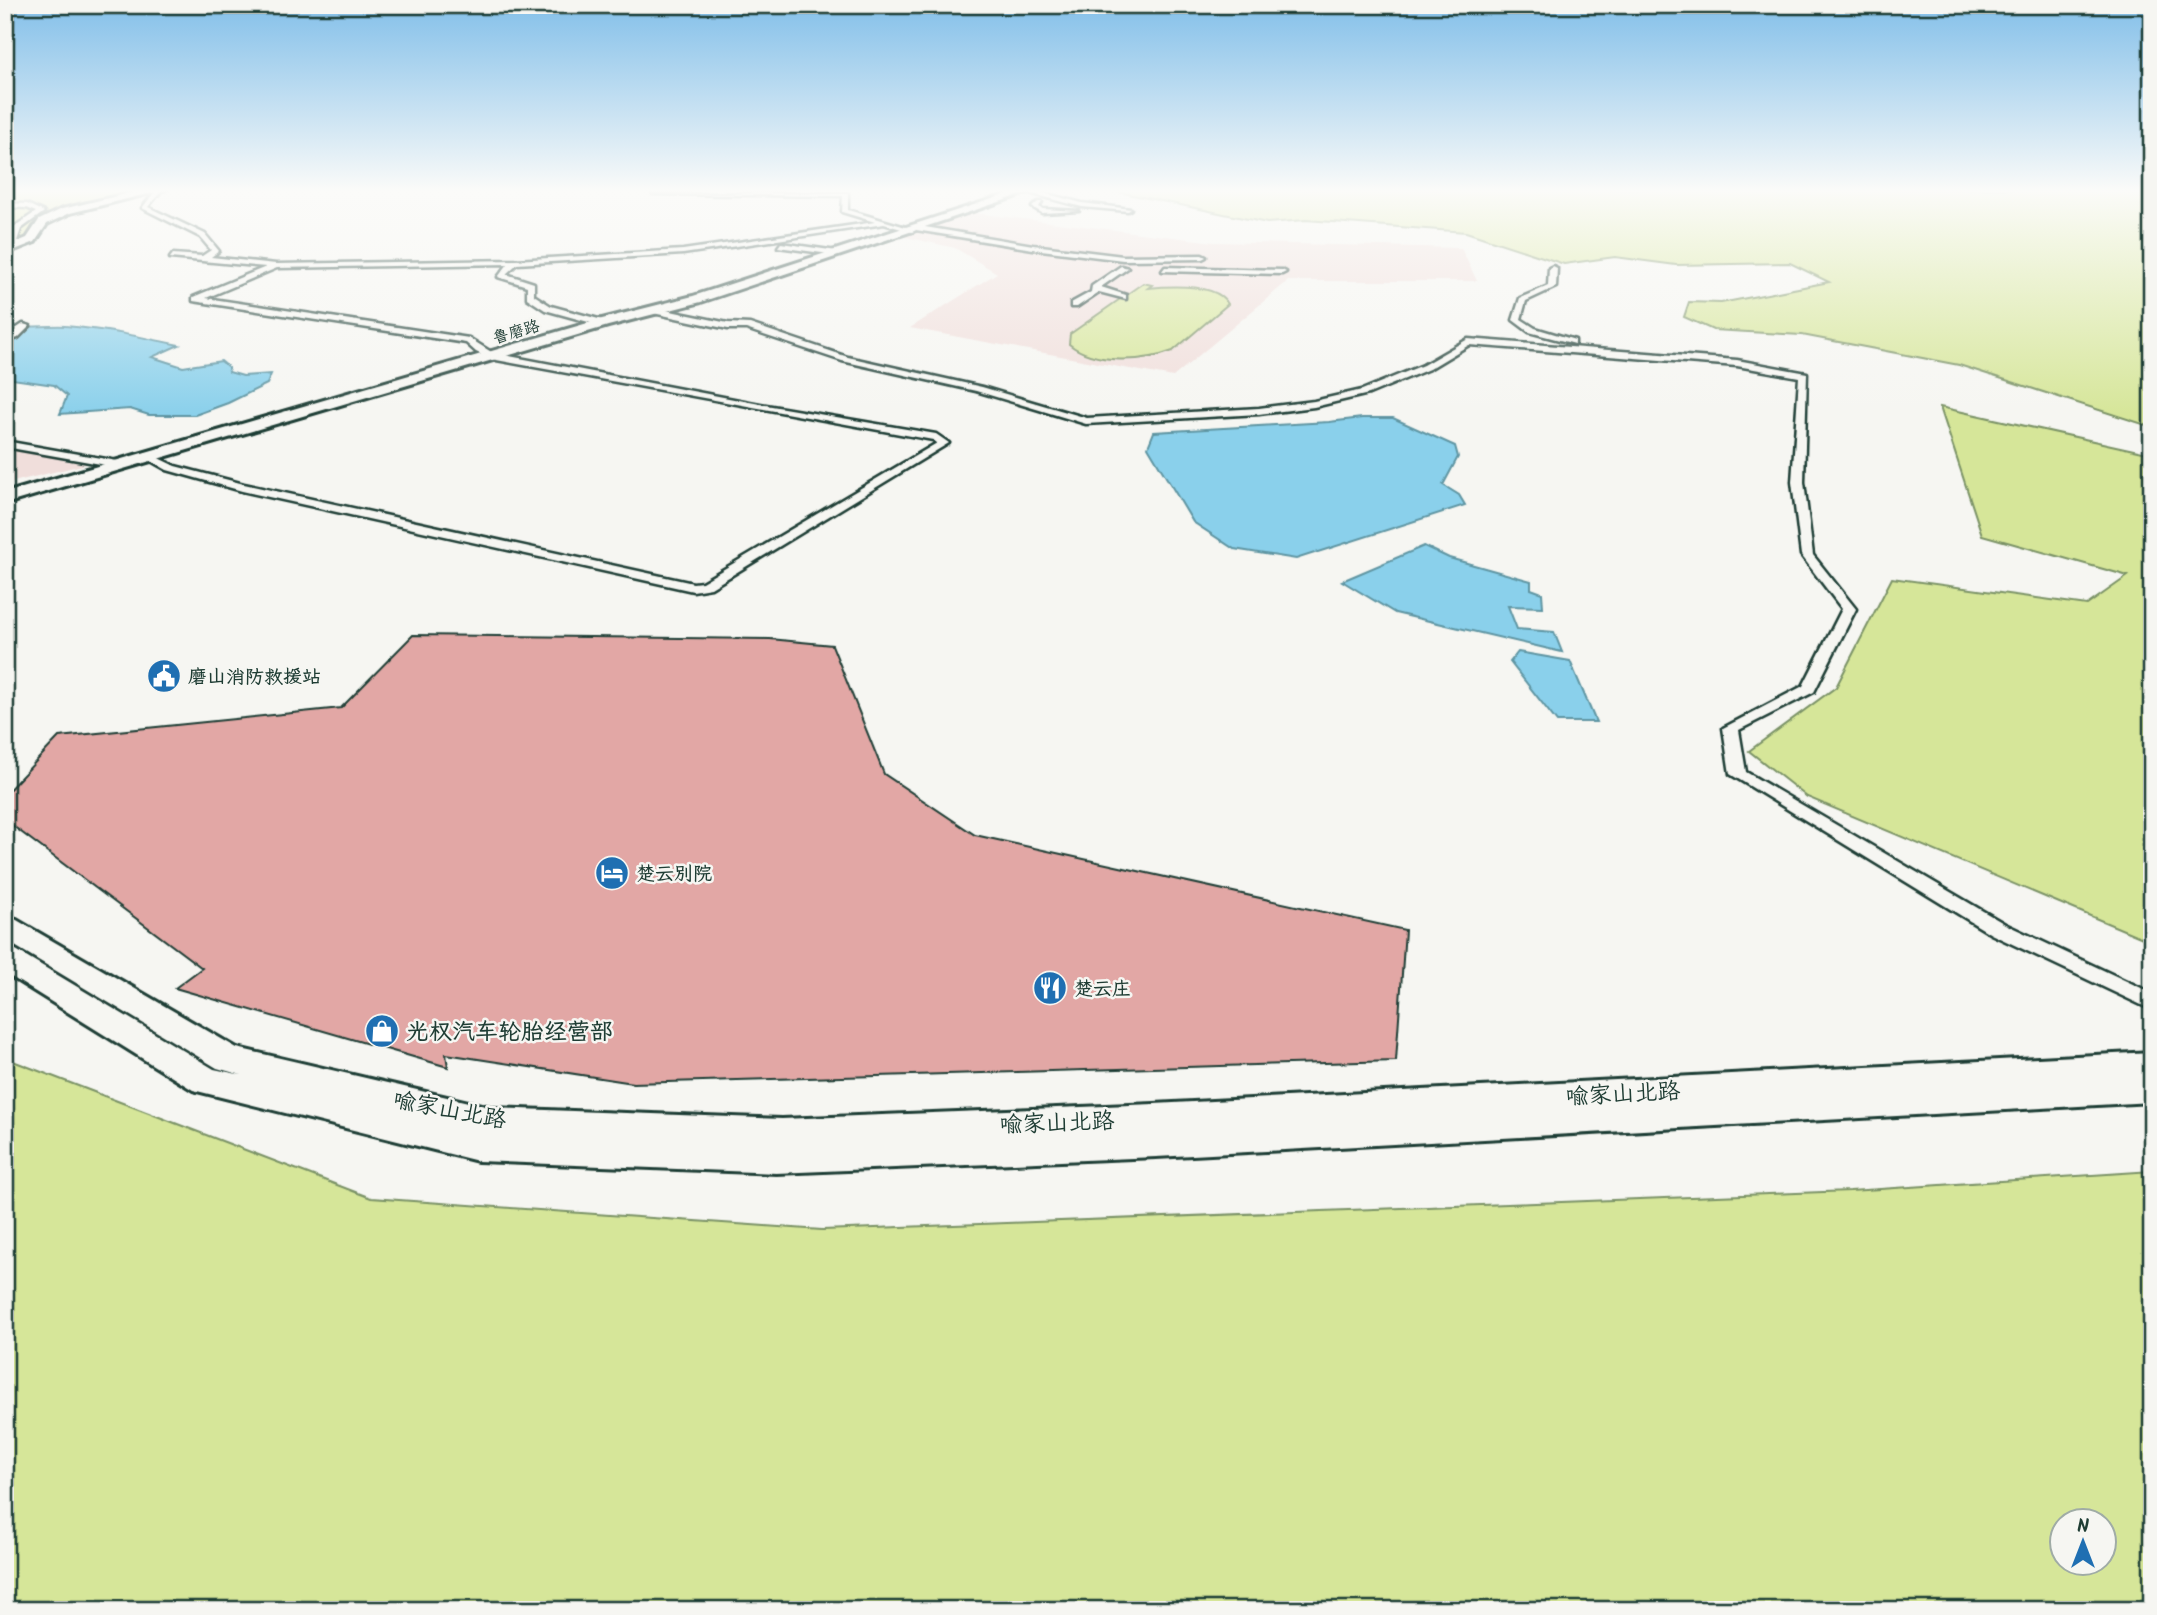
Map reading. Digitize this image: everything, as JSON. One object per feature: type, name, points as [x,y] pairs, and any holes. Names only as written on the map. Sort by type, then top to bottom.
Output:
[{"type":"main road","name":"喻家山北路","points":[[5,957],[205,1080],[478,1146],[776,1158],[1170,1141],[2152,1088]]},
{"type":"street","points":[[269,264],[326,264]]},
{"type":"street","points":[[512,264],[501,275],[531,285],[530,296],[548,308],[603,323]]},
{"type":"street","name":"鲁磨路","points":[[5,499],[603,323],[656,311],[801,264]]},
{"type":"street","points":[[150,457],[171,468],[242,487],[693,587],[706,585],[944,443],[936,437],[760,407],[494,356],[479,350],[469,341],[196,299],[276,265]]},
{"type":"street","points":[[1074,305],[1094,293],[1095,288],[1124,268],[1136,269]]},
{"type":"street","points":[[1553,268],[1552,287],[1525,296],[1517,308],[1517,320],[1532,330],[1599,351]]},
{"type":"street","points":[[1150,269],[1282,272]]},
{"type":"street","points":[[1095,288],[1123,297]]},
{"type":"street","points":[[656,311],[729,326],[747,326],[845,359],[988,392],[1077,418],[1101,422],[1314,404],[1365,392],[1438,362],[1445,353],[1468,342],[1737,363],[1804,375],[1798,482],[1807,555],[1849,609],[1809,689],[1731,728],[1738,774],[1998,929],[2152,1002]]},
{"type":"street","points":[[5,339],[15,336],[26,326]]},
{"type":"street","points":[[5,444],[123,465]]},
{"type":"street","name":"喻家山北路","points":[[5,926],[229,1059],[494,1122],[782,1134],[1140,1119],[2152,1065]]},
{"type":"shaded area","points":[[982,264],[1469,264],[1477,281],[1288,281],[1173,377],[910,328],[997,273]]},
{"type":"shaded area","points":[[5,448],[86,464],[5,484]]},
{"type":"green space","points":[[1793,264],[2152,264],[2152,427],[1959,365],[1802,335],[1713,330],[1684,317],[1689,302],[1721,303],[1829,282]]},
{"type":"green space","points":[[1143,283],[1152,285],[1148,288],[1203,289],[1214,292],[1228,304],[1173,351],[1161,355],[1120,360],[1092,356],[1069,344],[1070,334]]},
{"type":"green space","points":[[1940,407],[2152,454],[2152,942],[1807,797],[1749,751],[1836,687],[1892,578],[2087,605],[2128,576],[1982,535]]},
{"type":"green space","points":[[5,1058],[371,1198],[822,1230],[1850,1191],[2152,1171],[2152,1610],[5,1610]]},
{"type":"water","points":[[5,325],[65,326],[123,334],[179,345],[152,357],[183,367],[221,361],[228,367],[229,372],[243,376],[271,374],[267,384],[195,415],[149,415],[130,409],[60,414],[67,396],[54,385],[5,378]]},
{"type":"water","points":[[1393,418],[1455,446],[1458,457],[1443,485],[1459,495],[1465,505],[1296,559],[1234,549],[1193,522],[1148,447],[1154,432]]},
{"type":"water","points":[[1424,546],[1449,558],[1531,581],[1531,589],[1542,593],[1543,607],[1508,606],[1517,629],[1554,632],[1562,652],[1395,613],[1342,581]]},
{"type":"water","points":[[1518,652],[1570,661],[1596,722],[1557,722],[1510,662]]},
{"type":"building","name":"楚云别院","points":[[413,635],[770,639],[832,645],[884,774],[975,835],[1405,930],[1396,1061],[633,1083],[446,1054],[448,1067],[175,988],[202,968],[5,820],[5,794],[59,737],[341,708]]},
{"type":"place","name":"磨山消防救援站","points":[[164,676]]},
{"type":"place","name":"楚云别院","points":[[612,873]]},
{"type":"place","name":"楚云庄","points":[[1050,988]]},
{"type":"place","name":"光权汽车轮胎经营部","points":[[382,1031]]}]
